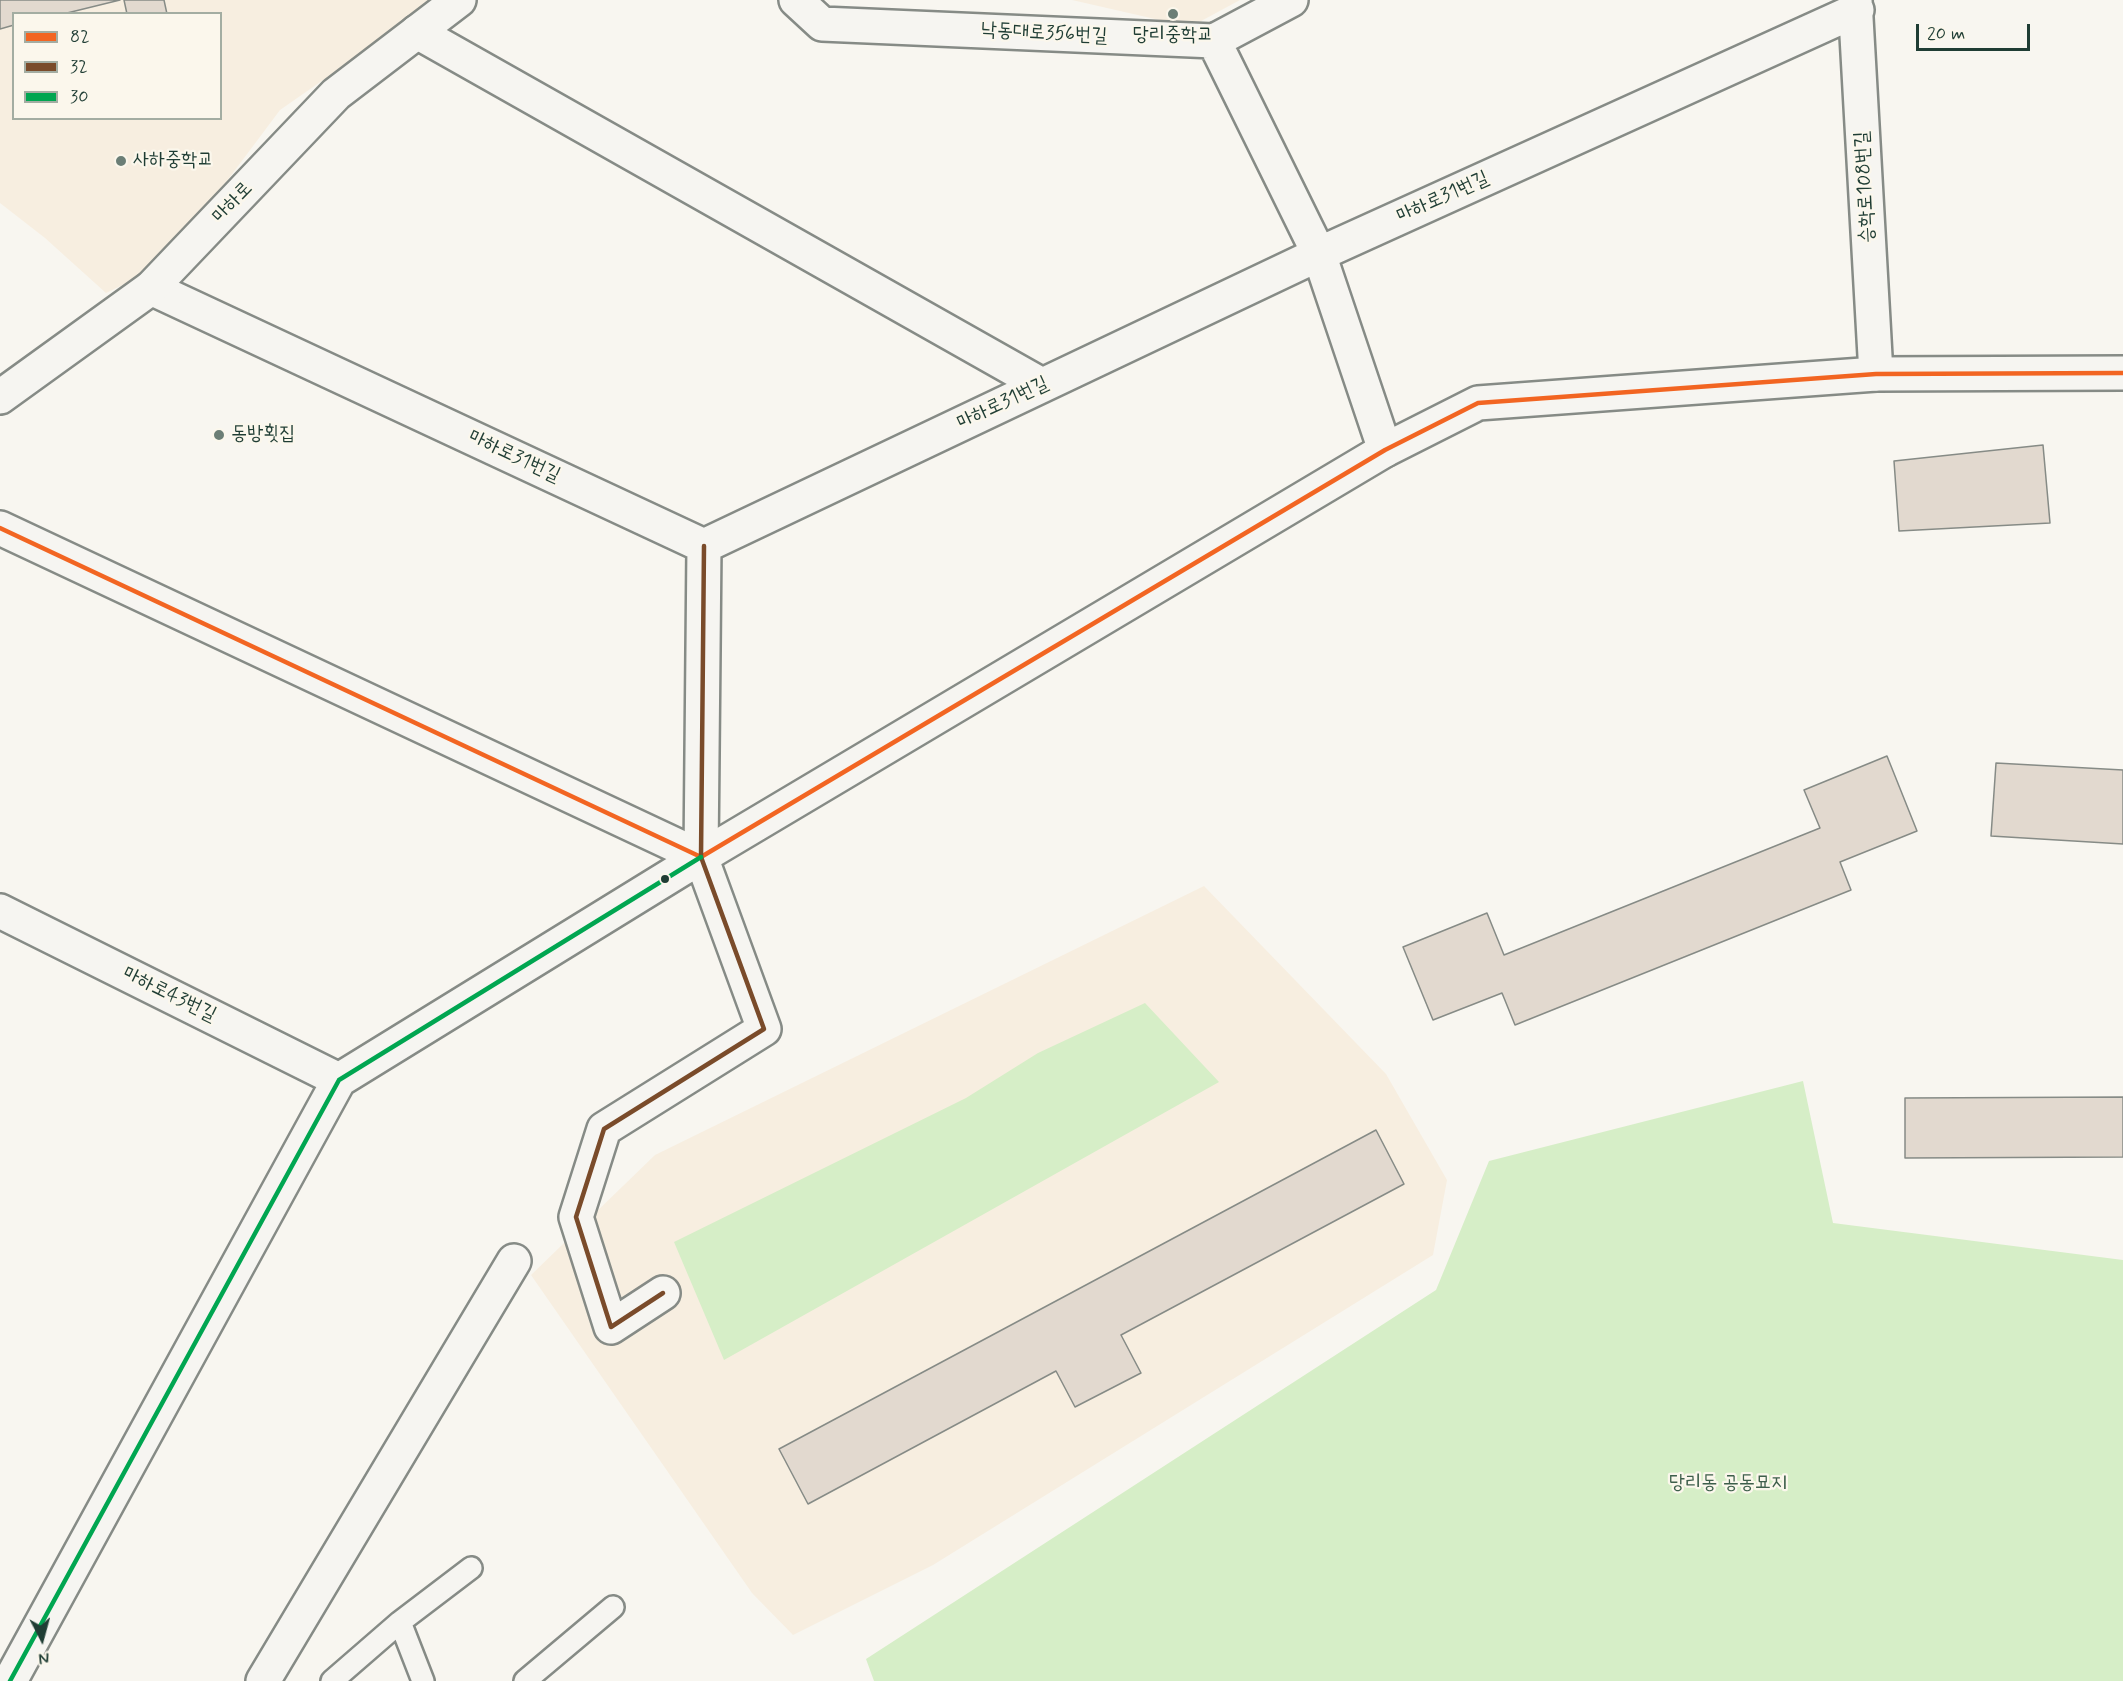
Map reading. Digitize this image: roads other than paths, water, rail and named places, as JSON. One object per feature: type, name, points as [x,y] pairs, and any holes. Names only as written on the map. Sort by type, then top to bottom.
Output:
[{"type":"street","name":"마하로","points":[[0,397],[152,288],[336,94],[459,0]]},
{"type":"street","name":"낙동대로356번길","points":[[796,0],[822,24],[1214,41]]},
{"type":"street","points":[[1291,0],[1214,41],[1319,254],[1384,450]]},
{"type":"street","name":"마하로31번길","points":[[152,288],[704,546],[1319,254],[1856,5]]},
{"type":"street","name":"승학로108번길","points":[[1856,5],[1875,375]]},
{"type":"street","points":[[417,32],[1042,385]]},
{"type":"street","points":[[10,1681],[339,1080],[701,857],[1384,450],[1478,403],[1875,375],[2123,373]]},
{"type":"street","points":[[0,528],[701,857]]},
{"type":"street","points":[[663,1293],[611,1327],[576,1217],[604,1129],[764,1029],[701,857],[704,546]]},
{"type":"street","name":"마하로43번길","points":[[0,911],[339,1080]]},
{"type":"street","points":[[263,1681],[514,1261]]},
{"type":"lane","points":[[332,1681],[400,1622],[471,1568]]},
{"type":"lane","points":[[525,1681],[613,1607]]},
{"type":"lane","points":[[400,1622],[423,1681]]},
{"type":"place","name":"당리중학교","points":[[1173,14]]},
{"type":"place","name":"사하중학교","points":[[121,161]]},
{"type":"place","name":"동방횟집","points":[[219,435]]},
{"type":"park label","name":"당리동 공동묘지","points":[[1728,1484]]}]
